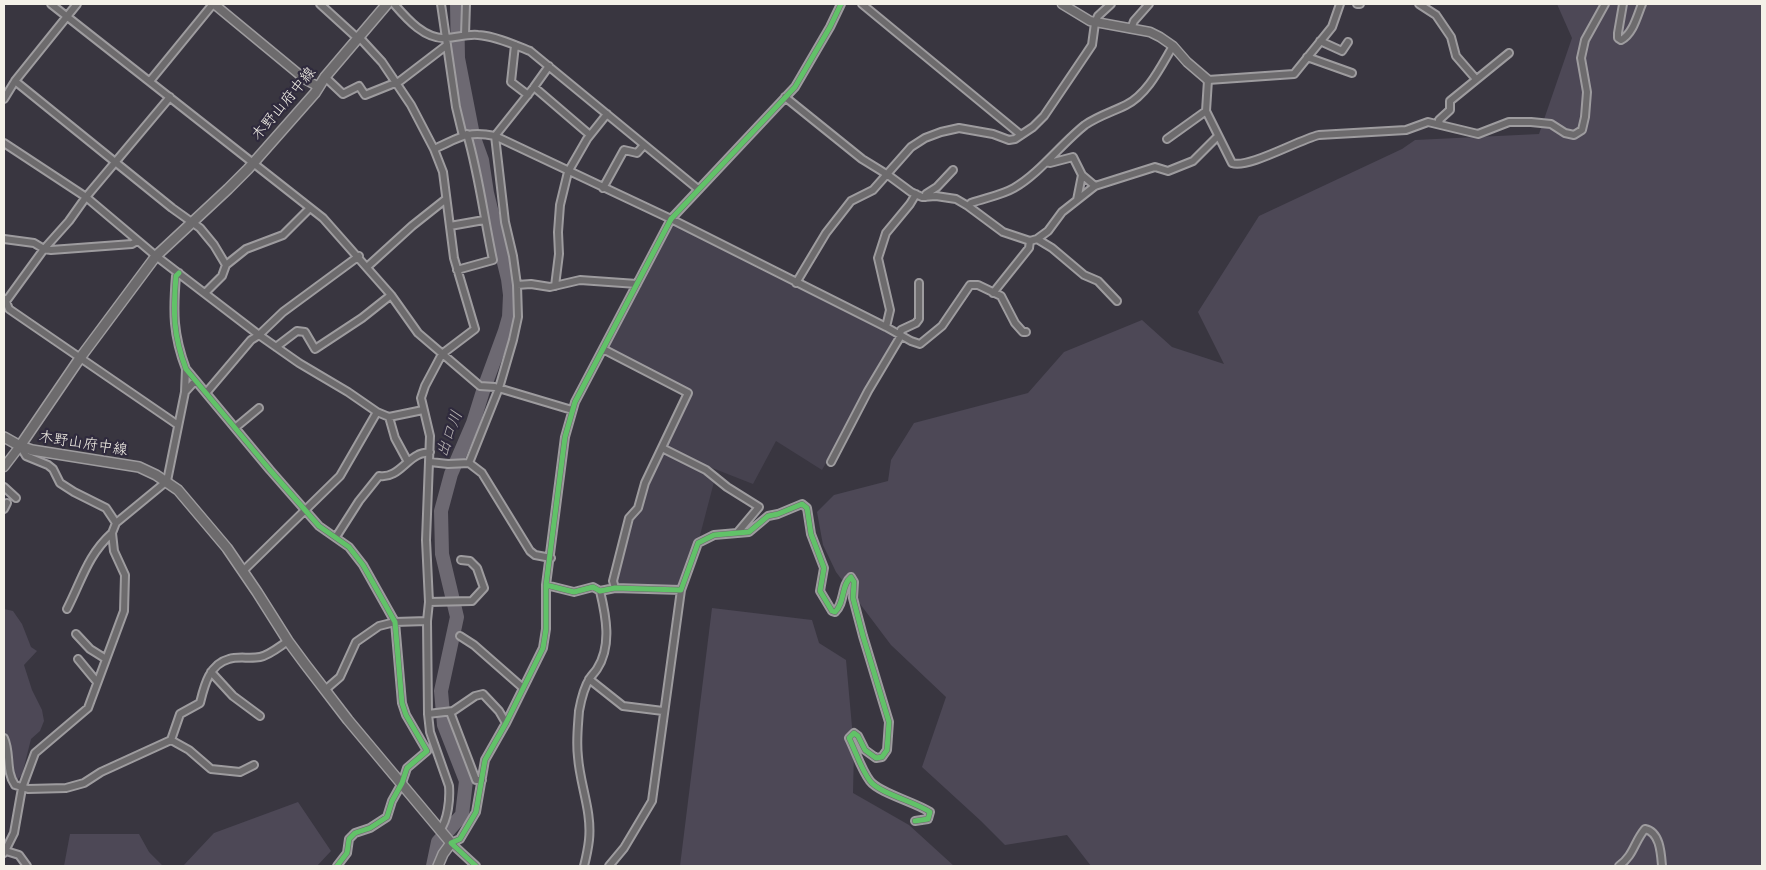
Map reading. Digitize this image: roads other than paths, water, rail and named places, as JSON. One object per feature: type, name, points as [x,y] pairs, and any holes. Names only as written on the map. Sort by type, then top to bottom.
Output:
[{"type":"main road","name":"木野山府中線","points":[[387,4],[324,77],[319,88],[254,162],[156,256],[80,358],[20,446],[32,450],[139,467],[178,490],[227,548],[288,641],[325,690],[450,842]]},
{"type":"main road","points":[[4,437],[20,446]]},
{"type":"main road","points":[[438,866],[450,842]]},
{"type":"street","points":[[52,4],[323,218],[359,256],[418,332],[480,386],[497,388],[572,410]]},
{"type":"street","points":[[4,99],[15,81],[76,4]]},
{"type":"street","points":[[150,81],[214,4],[300,76],[319,88]]},
{"type":"street","points":[[320,4],[359,37],[382,62],[411,105],[434,149],[443,172],[454,258],[475,329],[442,354],[425,386],[421,398],[430,436],[426,540],[429,602],[427,621],[428,714],[430,732],[449,786],[450,795],[444,825],[440,830]]},
{"type":"street","points":[[394,4],[427,34],[447,42]]},
{"type":"street","points":[[441,4],[456,107],[474,159],[493,260],[457,270]]},
{"type":"street","points":[[465,35],[466,4]]},
{"type":"street","points":[[450,842],[460,839],[476,812],[485,760],[506,723],[543,648],[546,629],[546,585],[551,558],[565,437],[572,410],[671,219],[795,87],[830,27],[841,4]]},
{"type":"street","points":[[862,4],[1021,135]]},
{"type":"street","points":[[1062,4],[1090,21],[1150,32],[1173,46],[1187,62],[1208,80],[1294,74],[1332,27],[1340,4]]},
{"type":"street","points":[[796,283],[826,233],[851,201],[872,190],[911,147],[925,138],[959,128],[980,131],[1009,140],[1015,139],[1033,127],[1044,116],[1092,45],[1095,22],[1098,16],[1111,4]]},
{"type":"street","points":[[1131,29],[1134,21],[1149,4]]},
{"type":"street","points":[[1419,4],[1436,15],[1451,37],[1456,56],[1476,79]]},
{"type":"street","points":[[1208,80],[1206,111],[1229,159],[1236,164],[1252,162],[1307,138],[1319,135],[1406,130],[1428,122],[1478,134],[1509,122],[1551,124],[1565,133],[1574,135],[1582,130],[1585,117],[1587,92],[1581,58],[1585,40],[1605,4]]},
{"type":"street","points":[[1623,4],[1618,33],[1618,38],[1621,40],[1624,39],[1631,29],[1642,4]]},
{"type":"street","points":[[324,77],[342,94],[359,86],[366,95],[396,83],[447,42],[465,35],[480,35],[515,45],[530,51],[549,66],[698,190]]},
{"type":"street","points":[[1320,41],[1342,51],[1348,42]]},
{"type":"street","points":[[515,45],[511,82],[528,95]]},
{"type":"street","points":[[968,206],[971,203],[1014,189],[1085,125],[1101,115],[1128,104],[1141,93],[1157,73],[1173,46]]},
{"type":"street","points":[[1440,124],[1439,120],[1450,110],[1450,101],[1509,53]]},
{"type":"street","points":[[1307,57],[1352,73]]},
{"type":"street","points":[[469,463],[497,388],[513,340],[518,317],[517,285],[505,222],[494,136],[549,66]]},
{"type":"street","points":[[15,81],[172,208],[192,222],[214,245],[226,265]]},
{"type":"street","points":[[534,87],[590,134]]},
{"type":"street","points":[[170,96],[4,300],[9,309],[178,425]]},
{"type":"street","points":[[785,96],[862,159],[888,174],[916,194],[956,199],[1003,232],[1034,240],[1052,248],[1084,275],[1098,281],[1117,301]]},
{"type":"street","points":[[1167,140],[1206,111]]},
{"type":"street","points":[[555,286],[559,254],[560,205],[568,172],[590,134],[607,114]]},
{"type":"street","points":[[434,149],[465,135],[484,134],[494,136],[671,219],[920,344],[942,326],[970,285],[978,285],[1001,296],[1015,323],[1023,332],[1026,332]]},
{"type":"street","points":[[994,293],[1034,240],[1048,231],[1062,212],[1095,186],[1155,167],[1168,171],[1193,161],[1218,136]]},
{"type":"street","points":[[4,142],[86,197],[179,274],[299,363],[389,418],[423,410]]},
{"type":"street","points":[[603,188],[624,150],[637,153],[644,145]]},
{"type":"street","points":[[1046,162],[1050,163],[1073,156],[1082,175],[1095,186]]},
{"type":"street","points":[[926,196],[953,170]]},
{"type":"street","points":[[1077,200],[1082,175]]},
{"type":"street","points":[[886,327],[890,310],[878,258],[886,233],[916,194]]},
{"type":"street","points":[[367,267],[412,226],[446,199]]},
{"type":"street","points":[[205,293],[222,276],[226,265],[246,249],[283,235],[310,208]]},
{"type":"street","points":[[450,226],[484,220]]},
{"type":"street","points":[[4,239],[34,243],[44,249],[51,250],[132,244],[137,241]]},
{"type":"street","points":[[206,392],[251,340],[260,335],[283,312],[359,256]]},
{"type":"street","points":[[179,274],[176,276],[174,328],[178,349],[186,369],[319,526],[349,547],[363,565],[395,622],[402,703],[406,715],[427,751],[407,768],[387,817],[370,828],[355,833],[349,839],[347,853],[337,866]]},
{"type":"street","points":[[517,285],[531,284],[550,287],[580,280],[637,284]]},
{"type":"street","points":[[831,462],[868,391],[899,339],[901,330],[916,323],[919,318],[919,283]]},
{"type":"street","points":[[276,347],[297,331],[305,332],[315,349],[362,318],[391,295]]},
{"type":"street","points":[[604,349],[688,393],[645,483],[638,508],[629,518],[613,581],[615,588]]},
{"type":"street","points":[[27,866],[19,855],[5,852],[14,833],[22,788],[35,753],[88,708],[124,611],[125,575],[114,551],[112,534],[116,522],[167,482],[185,392],[186,369]]},
{"type":"street","points":[[185,392],[195,381]]},
{"type":"street","points":[[235,428],[259,408]]},
{"type":"street","points":[[243,571],[340,476],[377,412]]},
{"type":"street","points":[[389,418],[395,438],[408,462]]},
{"type":"street","points":[[4,467],[20,446],[26,456],[48,464],[60,482],[74,492],[106,508],[116,522]]},
{"type":"street","points":[[662,448],[706,470],[727,487],[759,507],[768,516]]},
{"type":"street","points":[[336,538],[359,501],[380,476],[384,477],[402,469],[418,455],[430,452]]},
{"type":"street","points":[[430,462],[448,464],[469,463],[482,473],[530,552],[535,555],[551,558]]},
{"type":"street","points":[[4,487],[16,498]]},
{"type":"street","points":[[609,866],[624,848],[652,801],[680,590],[698,543],[714,535],[748,532],[768,516],[802,504],[807,508],[811,534],[824,568],[820,591],[832,611],[835,612],[840,608],[847,580],[852,577],[854,582],[854,598],[863,636],[889,722],[887,750],[882,757],[876,758],[864,750],[858,736],[854,733],[849,738],[871,782],[883,790],[923,807],[930,812],[928,819],[915,821]]},
{"type":"street","points":[[738,532],[759,507]]},
{"type":"street","points":[[67,609],[84,570],[99,545],[112,534]]},
{"type":"street","points":[[429,602],[472,601],[484,588],[477,568],[470,561],[461,560]]},
{"type":"street","points":[[546,585],[574,592],[593,587],[600,591],[615,588],[680,590]]},
{"type":"street","points":[[584,866],[589,840],[589,816],[578,757],[577,734],[584,691],[589,678],[598,668],[606,646],[605,612],[600,591]]},
{"type":"street","points":[[325,690],[340,677],[356,642],[379,626],[395,622],[427,621]]},
{"type":"street","points":[[76,634],[90,649],[106,659]]},
{"type":"street","points":[[460,636],[474,645],[523,688]]},
{"type":"street","points":[[4,738],[10,778],[15,786],[22,788],[66,788],[84,783],[101,772],[171,740],[180,714],[200,704],[205,686],[218,665],[228,659],[262,656],[288,641]]},
{"type":"street","points":[[78,659],[97,682]]},
{"type":"street","points":[[212,672],[233,696],[260,716]]},
{"type":"street","points":[[589,678],[623,706],[663,711]]},
{"type":"street","points":[[428,714],[450,712],[483,694],[499,711],[506,723]]},
{"type":"street","points":[[450,712],[476,780],[482,780]]},
{"type":"street","points":[[171,740],[189,750],[211,769],[240,772],[254,765]]},
{"type":"street","points":[[1619,866],[1630,856],[1644,829],[1650,830],[1654,834],[1661,853],[1662,866]]},
{"type":"street","points":[[450,842],[476,866]]},
{"type":"waterway","name":"出口川","points":[[433,866],[438,842],[462,815],[466,781],[444,725],[441,691],[457,617],[442,554],[441,511],[451,474],[473,423],[505,331],[509,317],[510,295],[508,279],[487,193],[482,160],[473,135],[458,58],[457,4]]}]
